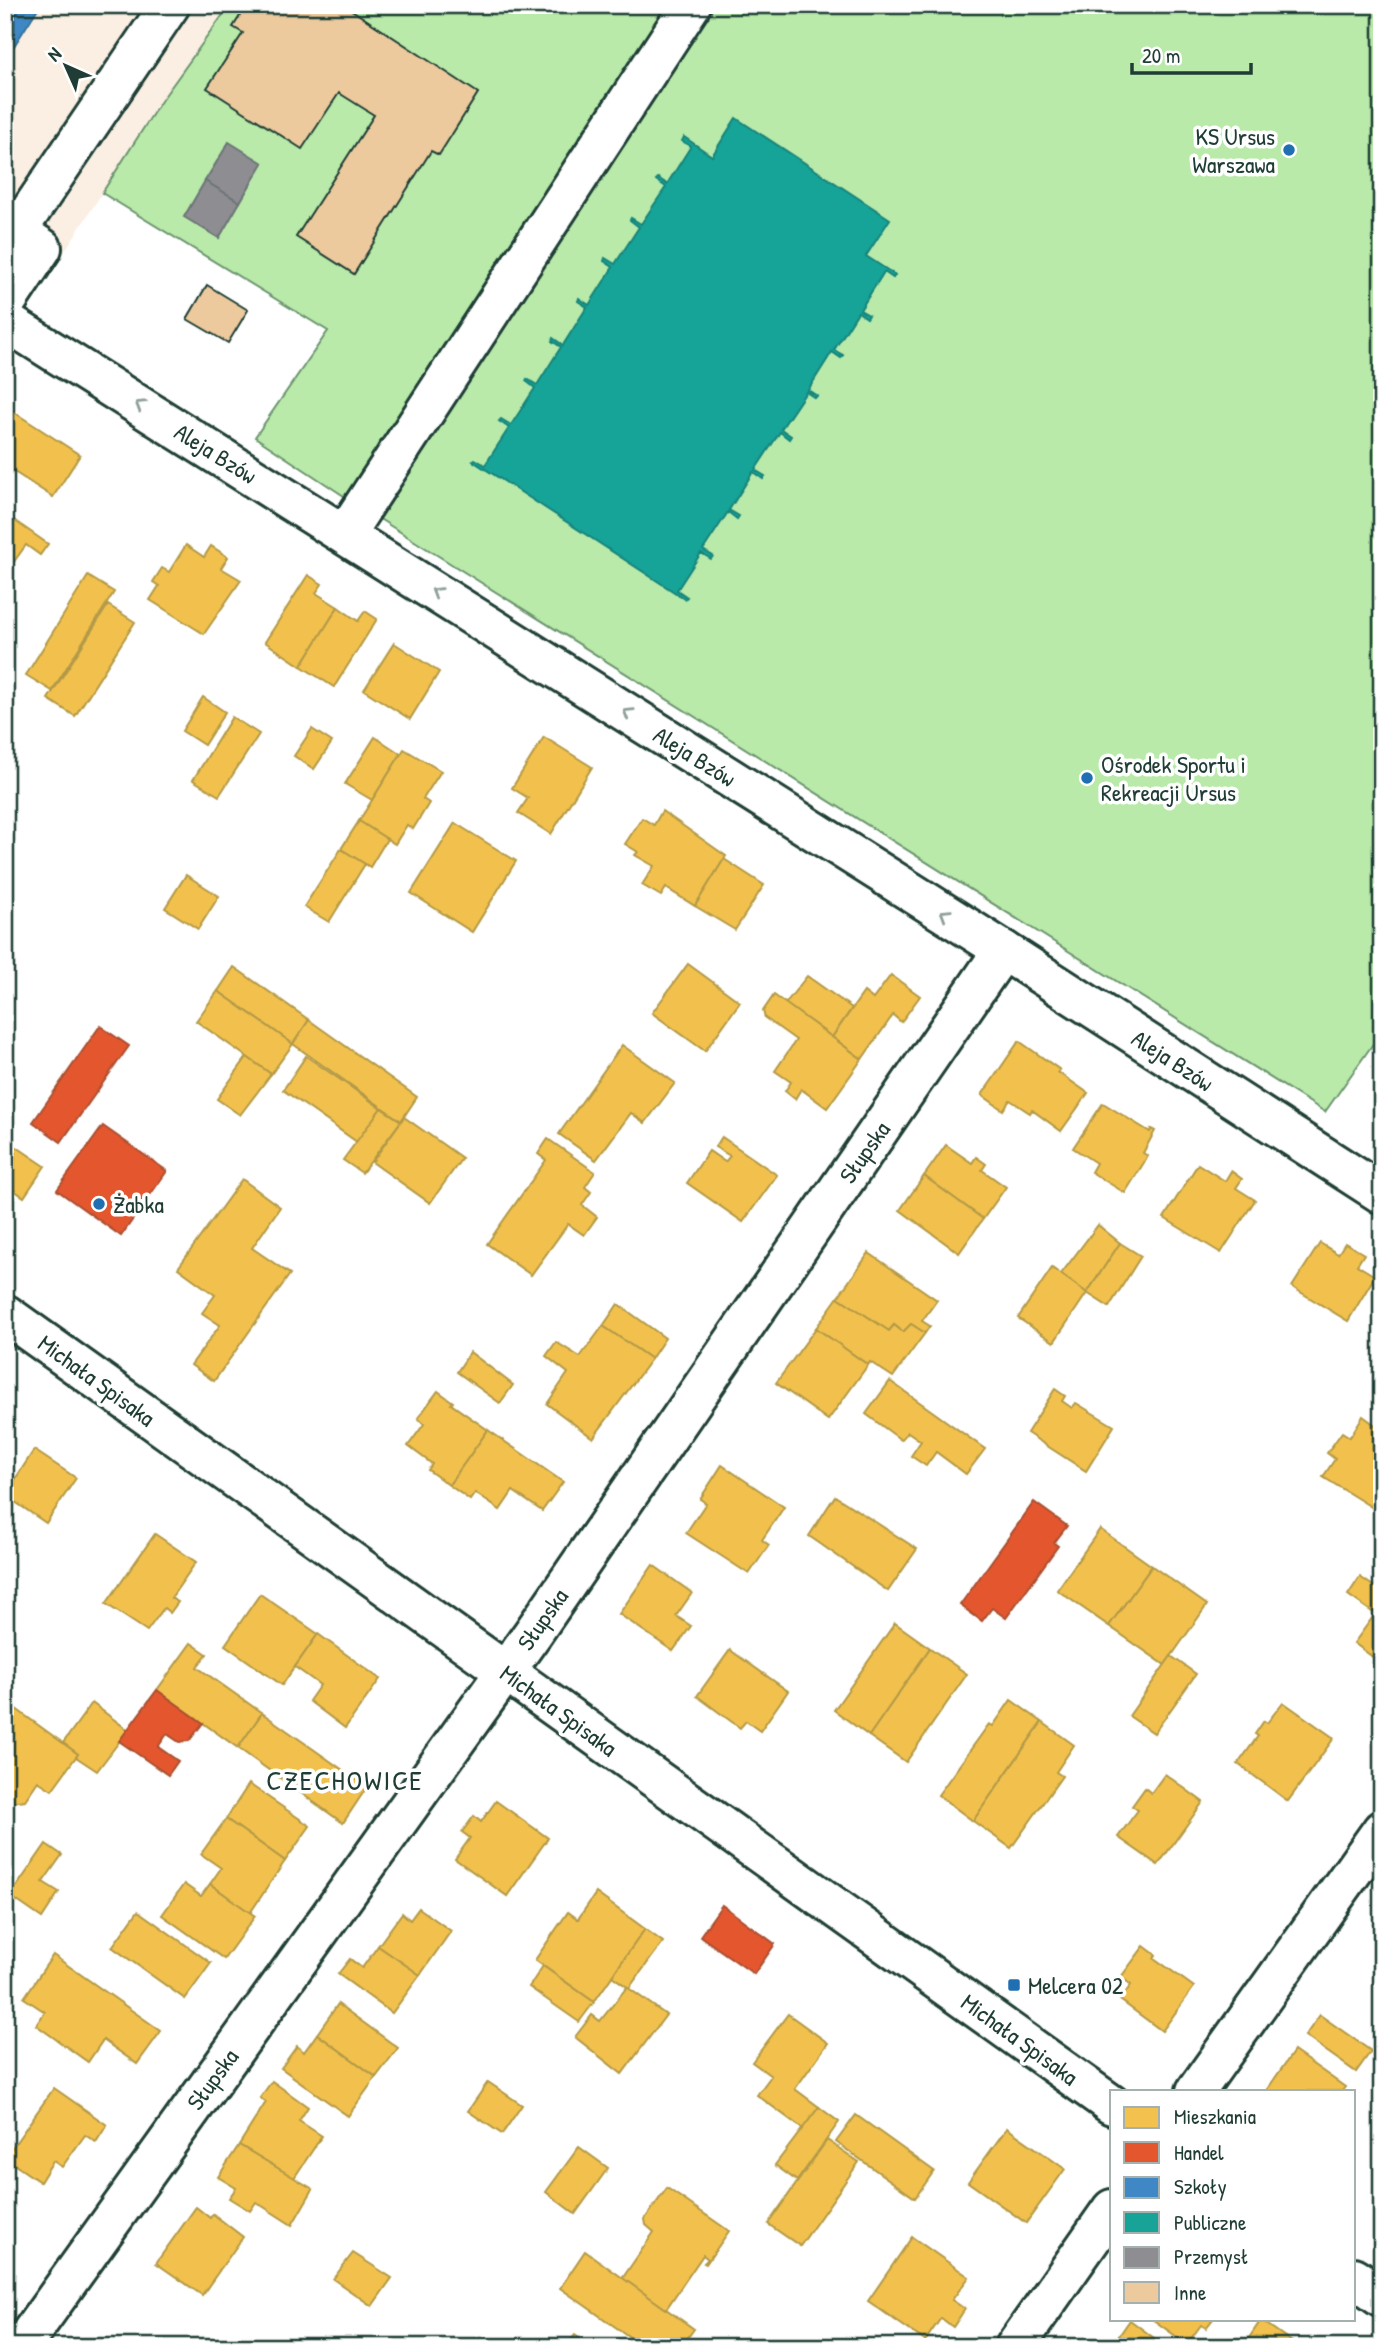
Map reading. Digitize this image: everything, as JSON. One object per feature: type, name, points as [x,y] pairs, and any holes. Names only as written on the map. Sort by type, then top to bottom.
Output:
[{"type":"street","points":[[5,304],[42,248],[17,231],[170,5]]},
{"type":"street","points":[[345,534],[691,5]]},
{"type":"street","name":"Aleja Bzów","points":[[5,321],[1003,950],[1382,1195]]},
{"type":"street","name":"Słupska","points":[[20,2347],[505,1671],[1003,950]]},
{"type":"street","name":"Michała Spisaka","points":[[5,1314],[1110,2104]]},
{"type":"street","points":[[1197,2090],[1382,1830]]},
{"type":"street","points":[[1015,2347],[1110,2212]]},
{"type":"street","points":[[1356,2278],[1382,2297]]},
{"type":"shaded area","points":[[5,5],[230,5],[161,101],[34,299],[5,281]]},
{"type":"green space","name":"Ośrodek Sportu i Rekreacji Ursus","points":[[230,5],[1382,5],[1382,1031],[1325,1112],[362,508],[255,437],[328,331],[102,193],[161,101]]},
{"type":"building: Mieszkania","points":[[6,407],[80,455],[53,497],[5,466]]},
{"type":"building: Mieszkania","points":[[5,514],[48,544],[40,555],[26,545],[8,570],[5,568]]},
{"type":"building: Mieszkania","points":[[186,545],[204,557],[211,546],[228,557],[221,568],[241,580],[204,634],[150,600],[159,586],[153,582],[162,568],[169,572]]},
{"type":"building: Mieszkania","points":[[308,575],[322,584],[316,593],[338,607],[301,666],[265,642]]},
{"type":"building: Mieszkania","points":[[88,576],[114,592],[52,691],[26,675]]},
{"type":"building: Mieszkania","points":[[108,605],[135,622],[75,716],[48,699]]},
{"type":"building: Mieszkania","points":[[338,607],[358,621],[365,611],[377,619],[334,687],[301,666]]},
{"type":"building: Mieszkania","points":[[394,643],[439,672],[410,719],[364,690]]},
{"type":"building: Mieszkania","points":[[203,697],[225,712],[204,745],[182,731]]},
{"type":"building: Mieszkania","points":[[232,717],[259,734],[219,796],[193,780]]},
{"type":"building: Mieszkania","points":[[312,729],[332,742],[314,769],[294,756]]},
{"type":"building: Mieszkania","points":[[375,737],[401,754],[372,800],[345,784]]},
{"type":"building: Mieszkania","points":[[544,737],[592,767],[551,834],[518,813],[528,798],[512,788]]},
{"type":"building: Mieszkania","points":[[404,749],[441,771],[423,799],[429,803],[413,829],[407,825],[395,844],[359,821]]},
{"type":"building: Mieszkania","points":[[662,811],[726,856],[695,906],[666,888],[661,896],[642,885],[654,866],[635,855],[638,852],[625,844],[642,818],[654,825]]},
{"type":"building: Mieszkania","points":[[359,821],[387,839],[370,867],[341,849]]},
{"type":"building: Mieszkania","points":[[455,823],[516,861],[472,932],[411,893]]},
{"type":"building: Mieszkania","points":[[341,849],[365,864],[329,922],[304,907]]},
{"type":"building: Mieszkania","points":[[724,859],[764,885],[735,930],[695,906]]},
{"type":"building: Mieszkania","points":[[186,875],[219,896],[198,929],[165,908]]},
{"type":"building: Mieszkania","points":[[688,964],[740,1002],[705,1051],[652,1013]]},
{"type":"building: Mieszkania","points":[[234,967],[309,1020],[293,1044],[218,991]]},
{"type":"building: Mieszkania","points":[[891,975],[920,996],[901,1022],[893,1015],[862,1059],[832,1037],[864,992],[873,999]]},
{"type":"building: Mieszkania","points":[[807,976],[852,1008],[832,1037],[785,1004]]},
{"type":"building: Mieszkania","points":[[218,991],[293,1044],[271,1074],[196,1021]]},
{"type":"building: Mieszkania","points":[[774,995],[862,1059],[827,1108],[801,1089],[795,1099],[785,1091],[791,1082],[775,1071],[796,1040],[765,1018],[763,1011]]},
{"type":"building: Mieszkania","points":[[309,1020],[417,1097],[401,1121],[293,1044]]},
{"type":"building: Mieszkania","points":[[1019,1041],[1088,1093],[1061,1131],[1032,1110],[1030,1113],[1010,1100],[1003,1110],[982,1095]]},
{"type":"building: Mieszkania","points":[[622,1045],[675,1083],[645,1123],[631,1113],[596,1160],[559,1134]]},
{"type":"building: Mieszkania","points":[[306,1056],[381,1108],[357,1142],[283,1090]]},
{"type":"building: Mieszkania","points":[[247,1057],[271,1074],[240,1115],[217,1099]]},
{"type":"building: Mieszkania","points":[[1103,1103],[1150,1132],[1151,1129],[1155,1131],[1143,1153],[1148,1156],[1125,1193],[1091,1172],[1096,1163],[1073,1148]]},
{"type":"building: Mieszkania","points":[[381,1108],[401,1121],[362,1173],[343,1160]]},
{"type":"building: Mieszkania","points":[[404,1117],[462,1158],[430,1203],[372,1162]]},
{"type":"building: Mieszkania","points":[[722,1137],[777,1175],[743,1222],[687,1183],[709,1151],[725,1162],[730,1156],[715,1147]]},
{"type":"building: Mieszkania","points":[[5,1139],[45,1166],[24,1197],[5,1184]]},
{"type":"building: Mieszkania","points":[[548,1139],[595,1172],[585,1187],[591,1192],[582,1205],[597,1217],[584,1235],[568,1224],[531,1275],[487,1244],[546,1160],[538,1154]]},
{"type":"building: Mieszkania","points":[[946,1145],[972,1163],[976,1157],[986,1164],[982,1170],[1006,1187],[983,1219],[924,1176]]},
{"type":"building: Mieszkania","points":[[1198,1164],[1225,1181],[1231,1171],[1242,1179],[1236,1188],[1255,1200],[1221,1253],[1164,1218]]},
{"type":"building: Mieszkania","points":[[924,1176],[983,1219],[959,1253],[900,1210]]},
{"type":"building: Mieszkania","points":[[242,1179],[280,1207],[252,1248],[290,1274],[214,1381],[191,1365],[220,1325],[202,1313],[215,1295],[178,1268]]},
{"type":"building: Mieszkania","points":[[1098,1225],[1120,1243],[1087,1293],[1061,1274]]},
{"type":"building: Mieszkania","points":[[1120,1243],[1141,1256],[1109,1307],[1087,1293]]},
{"type":"building: Mieszkania","points":[[1320,1243],[1338,1254],[1345,1243],[1364,1254],[1357,1265],[1375,1276],[1348,1321],[1292,1287]]},
{"type":"building: Mieszkania","points":[[869,1253],[937,1300],[922,1321],[930,1326],[925,1333],[911,1324],[903,1332],[894,1325],[889,1331],[838,1297]]},
{"type":"building: Mieszkania","points":[[1052,1268],[1087,1293],[1054,1342],[1018,1318]]},
{"type":"building: Mieszkania","points":[[838,1297],[889,1331],[894,1325],[903,1332],[911,1324],[925,1333],[893,1377],[870,1362],[868,1365],[816,1328]]},
{"type":"building: Mieszkania","points":[[618,1304],[665,1338],[651,1359],[603,1326]]},
{"type":"building: Mieszkania","points":[[603,1326],[651,1359],[593,1438],[547,1404],[568,1373],[546,1356],[556,1342],[580,1357]]},
{"type":"building: Mieszkania","points":[[816,1328],[868,1365],[828,1420],[776,1383]]},
{"type":"building: Mieszkania","points":[[470,1352],[513,1385],[500,1403],[457,1372]]},
{"type":"building: Mieszkania","points":[[890,1381],[985,1449],[966,1474],[936,1452],[926,1466],[911,1456],[921,1441],[908,1432],[901,1440],[866,1414]]},
{"type":"building: Mieszkania","points":[[1055,1389],[1065,1396],[1062,1401],[1072,1408],[1076,1403],[1114,1426],[1086,1471],[1027,1433]]},
{"type":"building: Mieszkania","points":[[438,1391],[453,1402],[451,1404],[488,1430],[449,1485],[428,1470],[432,1464],[408,1446],[424,1424],[418,1418]]},
{"type":"building: Mieszkania","points":[[1363,1416],[1382,1430],[1381,1513],[1323,1477],[1335,1459],[1327,1453],[1342,1432],[1350,1437]]},
{"type":"building: Mieszkania","points":[[488,1430],[563,1482],[542,1511],[513,1491],[500,1510],[475,1493],[470,1500],[449,1485]]},
{"type":"building: Mieszkania","points":[[34,1450],[76,1478],[46,1523],[5,1495]]},
{"type":"building: Mieszkania","points":[[722,1465],[784,1507],[762,1540],[769,1545],[749,1574],[686,1533],[706,1503],[700,1499]]},
{"type":"building: Mieszkania","points":[[835,1496],[917,1549],[888,1591],[809,1536]]},
{"type":"building: Mieszkania","points":[[1100,1529],[1152,1566],[1109,1626],[1057,1590]]},
{"type":"building: Mieszkania","points":[[155,1534],[196,1562],[171,1598],[178,1602],[170,1613],[164,1608],[147,1631],[106,1604]]},
{"type":"building: Mieszkania","points":[[653,1565],[692,1593],[676,1616],[691,1626],[673,1651],[619,1614]]},
{"type":"building: Mieszkania","points":[[1152,1566],[1207,1605],[1165,1665],[1109,1626]]},
{"type":"building: Mieszkania","points":[[1360,1577],[1382,1592],[1382,1664],[1354,1643],[1375,1614],[1348,1595]]},
{"type":"building: Mieszkania","points":[[260,1594],[318,1634],[282,1685],[225,1645]]},
{"type":"building: Mieszkania","points":[[895,1623],[930,1648],[869,1736],[834,1710]]},
{"type":"building: Mieszkania","points":[[318,1634],[380,1679],[345,1728],[309,1701],[320,1685],[295,1667]]},
{"type":"building: Mieszkania","points":[[191,1643],[207,1654],[197,1667],[262,1713],[238,1748],[157,1690]]},
{"type":"building: Mieszkania","points":[[930,1648],[967,1674],[906,1762],[869,1736]]},
{"type":"building: Mieszkania","points":[[730,1650],[788,1691],[760,1731],[746,1721],[740,1728],[697,1696]]},
{"type":"building: Mieszkania","points":[[1171,1656],[1196,1674],[1154,1733],[1129,1716]]},
{"type":"building: Mieszkania","points":[[1011,1700],[1042,1722],[973,1821],[938,1795],[989,1724],[993,1726]]},
{"type":"building: Mieszkania","points":[[1283,1702],[1334,1738],[1288,1801],[1238,1764],[1258,1736],[1255,1734],[1264,1721],[1267,1723]]},
{"type":"building: Mieszkania","points":[[92,1703],[128,1730],[97,1771],[76,1757],[78,1754],[63,1743]]},
{"type":"building: Mieszkania","points":[[12,1706],[78,1754],[52,1790],[38,1781],[25,1800],[12,1802],[5,1797],[5,1715]]},
{"type":"building: Mieszkania","points":[[262,1713],[367,1787],[343,1823],[238,1748]]},
{"type":"building: Mieszkania","points":[[1042,1722],[1074,1745],[1056,1772],[1062,1776],[1011,1848],[973,1821]]},
{"type":"building: Mieszkania","points":[[1165,1774],[1203,1802],[1158,1865],[1118,1837],[1138,1810],[1132,1806],[1145,1788],[1151,1793]]},
{"type":"building: Mieszkania","points":[[249,1784],[310,1826],[285,1861],[226,1819]]},
{"type":"building: Mieszkania","points":[[496,1801],[548,1838],[507,1896],[455,1859],[470,1838],[462,1832],[474,1816],[481,1822]]},
{"type":"building: Mieszkania","points":[[226,1819],[285,1861],[250,1913],[210,1884],[221,1868],[201,1854]]},
{"type":"building: Mieszkania","points":[[46,1844],[62,1855],[43,1882],[59,1892],[42,1918],[10,1896]]},
{"type":"building: Mieszkania","points":[[184,1884],[201,1896],[210,1884],[255,1916],[224,1959],[162,1915]]},
{"type":"building: Mieszkania","points":[[596,1893],[645,1929],[594,2002],[535,1960],[568,1912],[578,1919]]},
{"type":"building: Mieszkania","points":[[419,1908],[451,1931],[420,1975],[378,1946],[402,1913],[410,1920]]},
{"type":"building: Mieszkania","points":[[138,1911],[211,1963],[185,1999],[112,1947]]},
{"type":"building: Mieszkania","points":[[645,1929],[663,1942],[629,1988],[612,1976]]},
{"type":"building: Mieszkania","points":[[378,1946],[420,1975],[392,2013],[338,1974],[350,1959],[362,1968]]},
{"type":"building: Mieszkania","points":[[1144,1946],[1156,1955],[1154,1958],[1194,1987],[1162,2031],[1120,2000],[1131,1985],[1121,1977]]},
{"type":"building: Mieszkania","points":[[53,1955],[161,2031],[137,2064],[103,2040],[88,2062],[36,2025],[45,2012],[24,1998]]},
{"type":"building: Mieszkania","points":[[543,1966],[594,2002],[579,2022],[529,1987]]},
{"type":"building: Mieszkania","points":[[627,1987],[666,2015],[622,2074],[575,2037],[592,2015],[600,2021]]},
{"type":"building: Mieszkania","points":[[338,2004],[398,2048],[376,2077],[317,2034]]},
{"type":"building: Mieszkania","points":[[788,2014],[828,2043],[795,2089],[819,2107],[803,2129],[757,2095],[771,2076],[752,2062]]},
{"type":"building: Mieszkania","points":[[1320,2015],[1371,2051],[1356,2072],[1305,2036]]},
{"type":"building: Mieszkania","points":[[317,2034],[376,2077],[348,2116],[281,2068],[297,2046],[304,2052]]},
{"type":"building: Mieszkania","points":[[1294,2051],[1345,2087],[1343,2090],[1267,2090]]},
{"type":"building: Mieszkania","points":[[272,2081],[308,2107],[299,2121],[322,2136],[294,2178],[239,2145],[266,2102],[260,2098]]},
{"type":"building: Mieszkania","points":[[488,2082],[522,2105],[502,2134],[468,2111]]},
{"type":"building: Mieszkania","points":[[54,2088],[107,2125],[96,2142],[85,2135],[62,2167],[53,2161],[40,2182],[5,2158]]},
{"type":"building: Mieszkania","points":[[819,2107],[839,2122],[797,2181],[775,2165]]},
{"type":"building: Mieszkania","points":[[856,2115],[934,2171],[915,2198],[836,2142]]},
{"type":"building: Mieszkania","points":[[1007,2128],[1065,2169],[1026,2223],[968,2182]]},
{"type":"building: Mieszkania","points":[[827,2140],[859,2162],[800,2246],[768,2224]]},
{"type":"building: Mieszkania","points":[[239,2145],[313,2189],[292,2225],[256,2202],[250,2211],[229,2198],[236,2188],[218,2177]]},
{"type":"building: Mieszkania","points":[[579,2147],[608,2168],[575,2214],[546,2192]]},
{"type":"building: Mieszkania","points":[[667,2188],[729,2231],[706,2264],[704,2263],[708,2259],[703,2255],[666,2309],[622,2279],[654,2232],[646,2225],[645,2219]]},
{"type":"building: Mieszkania","points":[[196,2207],[210,2218],[213,2214],[243,2237],[202,2295],[156,2263]]},
{"type":"building: Mieszkania","points":[[912,2237],[969,2277],[952,2300],[965,2309],[953,2327],[941,2318],[925,2341],[868,2301]]},
{"type":"building: Mieszkania","points":[[585,2251],[694,2329],[681,2347],[644,2347],[560,2288]]},
{"type":"building: Mieszkania","points":[[353,2253],[392,2278],[372,2306],[333,2279]]},
{"type":"building: Mieszkania","points":[[1130,2320],[1166,2347],[1119,2347],[1114,2343]]},
{"type":"building: Mieszkania","points":[[1153,2320],[1212,2320],[1206,2328],[1201,2325],[1187,2344]]},
{"type":"building: Mieszkania","points":[[1261,2320],[1299,2347],[1243,2347]]},
{"type":"building: Mieszkania","points":[[575,2335],[590,2347],[566,2347]]},
{"type":"building: Handel","points":[[100,1026],[129,1046],[61,1142],[33,1122]]},
{"type":"building: Handel","points":[[103,1126],[167,1171],[121,1236],[57,1190]]},
{"type":"building: Handel","points":[[1034,1502],[1067,1526],[1054,1543],[1058,1546],[1006,1618],[992,1608],[982,1621],[960,1605]]},
{"type":"building: Handel","points":[[157,1690],[203,1723],[189,1741],[179,1742],[167,1734],[158,1747],[178,1761],[168,1775],[119,1741]]},
{"type":"building: Handel","points":[[722,1905],[775,1944],[754,1974],[700,1936]]},
{"type":"building: Szkoły","points":[[5,5],[40,5],[5,60]]},
{"type":"building: Publiczne","points":[[736,118],[890,219],[866,256],[895,275],[893,278],[884,272],[860,310],[869,315],[867,318],[858,312],[834,350],[843,355],[841,358],[832,352],[808,390],[817,396],[815,398],[806,392],[781,429],[791,436],[789,439],[780,432],[755,470],[765,476],[763,479],[753,472],[729,510],[739,516],[737,519],[728,512],[703,550],[713,556],[711,559],[701,553],[677,590],[687,597],[685,599],[473,461],[475,459],[485,465],[509,428],[499,421],[501,419],[511,425],[535,388],[527,379],[537,385],[561,347],[552,341],[553,338],[563,345],[587,307],[578,301],[579,298],[589,305],[613,267],[604,261],[605,258],[615,264],[639,227],[631,218],[641,224],[666,187],[656,180],[658,178],[667,184],[691,146],[682,141],[684,137],[712,156]]},
{"type":"building: Przemysł","points":[[229,142],[263,163],[240,202],[205,181]]},
{"type":"building: Przemysł","points":[[205,181],[240,202],[219,238],[184,217]]},
{"type":"building: Inne","points":[[247,5],[344,5],[478,93],[439,155],[431,151],[354,274],[296,237],[374,115],[339,93],[302,149],[207,88],[243,33],[233,27]]},
{"type":"building: Inne","points":[[207,285],[248,310],[228,343],[187,319]]},
{"type":"place","name":"KS Ursus Warszawa","points":[[1289,150]]},
{"type":"place","name":"Ośrodek Sportu i Rekreacji Ursus","points":[[1087,778]]},
{"type":"place","name":"Żabka","points":[[99,1204]]},
{"type":"place","name":"Melcera 02","points":[[1014,1985]]},
{"type":"district","name":"CZECHOWICE","points":[[345,1780]]}]
